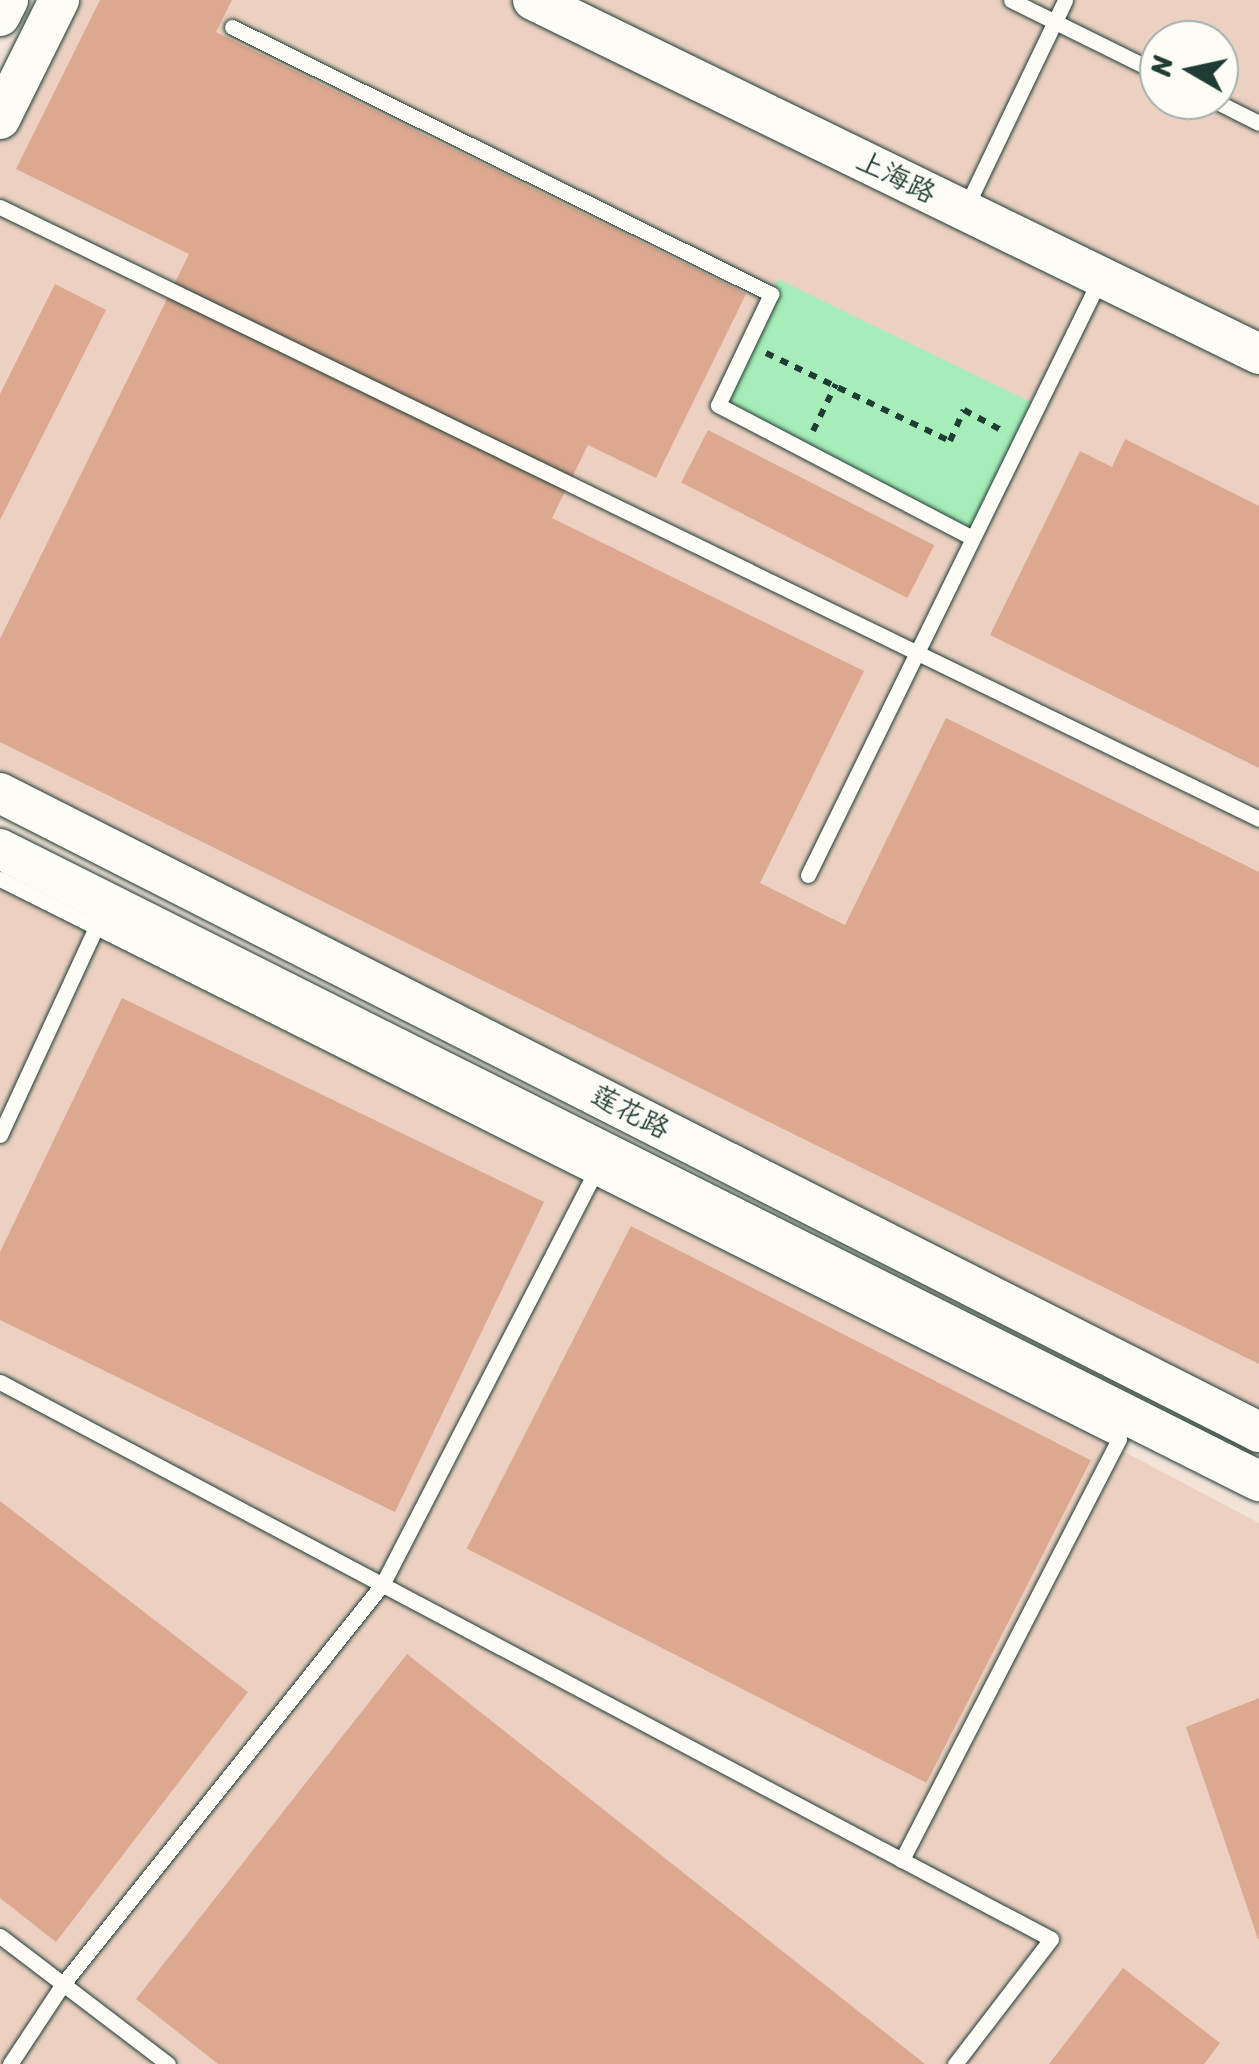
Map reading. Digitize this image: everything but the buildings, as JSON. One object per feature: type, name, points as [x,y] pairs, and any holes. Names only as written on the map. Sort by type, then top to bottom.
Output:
[{"type":"street","points":[[0,16],[8,0]]},
{"type":"street","points":[[0,120],[60,0]]},
{"type":"street","name":"上海路","points":[[533,0],[1259,354]]},
{"type":"street","name":"莲花路","points":[[0,793],[1259,1432]]},
{"type":"street","name":"莲花路","points":[[0,849],[102,915],[599,1164],[1259,1481]]},
{"type":"lane","points":[[1011,0],[1139,63]]},
{"type":"lane","points":[[964,210],[1064,0]]},
{"type":"lane","points":[[232,26],[770,294],[718,405],[972,538]]},
{"type":"lane","points":[[0,207],[1259,818]]},
{"type":"lane","points":[[808,875],[1101,277]]},
{"type":"lane","points":[[0,879],[102,915],[0,1135]]},
{"type":"lane","points":[[10,2064],[63,1984],[382,1585],[599,1164],[1119,1439],[902,1860]]},
{"type":"lane","points":[[0,1382],[1051,1939],[955,2064]]},
{"type":"lane","points":[[0,1936],[168,2064]]},
{"type":"path","points":[[746,344],[950,441],[964,410],[1021,440]]},
{"type":"path","points":[[804,450],[836,384]]},
{"type":"shaded area","points":[[62,0],[1259,0],[1259,1432],[0,793],[0,128]]},
{"type":"shaded area","points":[[0,859],[1259,1523],[1259,2064],[0,2064]]},
{"type":"green space","points":[[778,279],[1038,406],[976,532],[717,405]]}]
